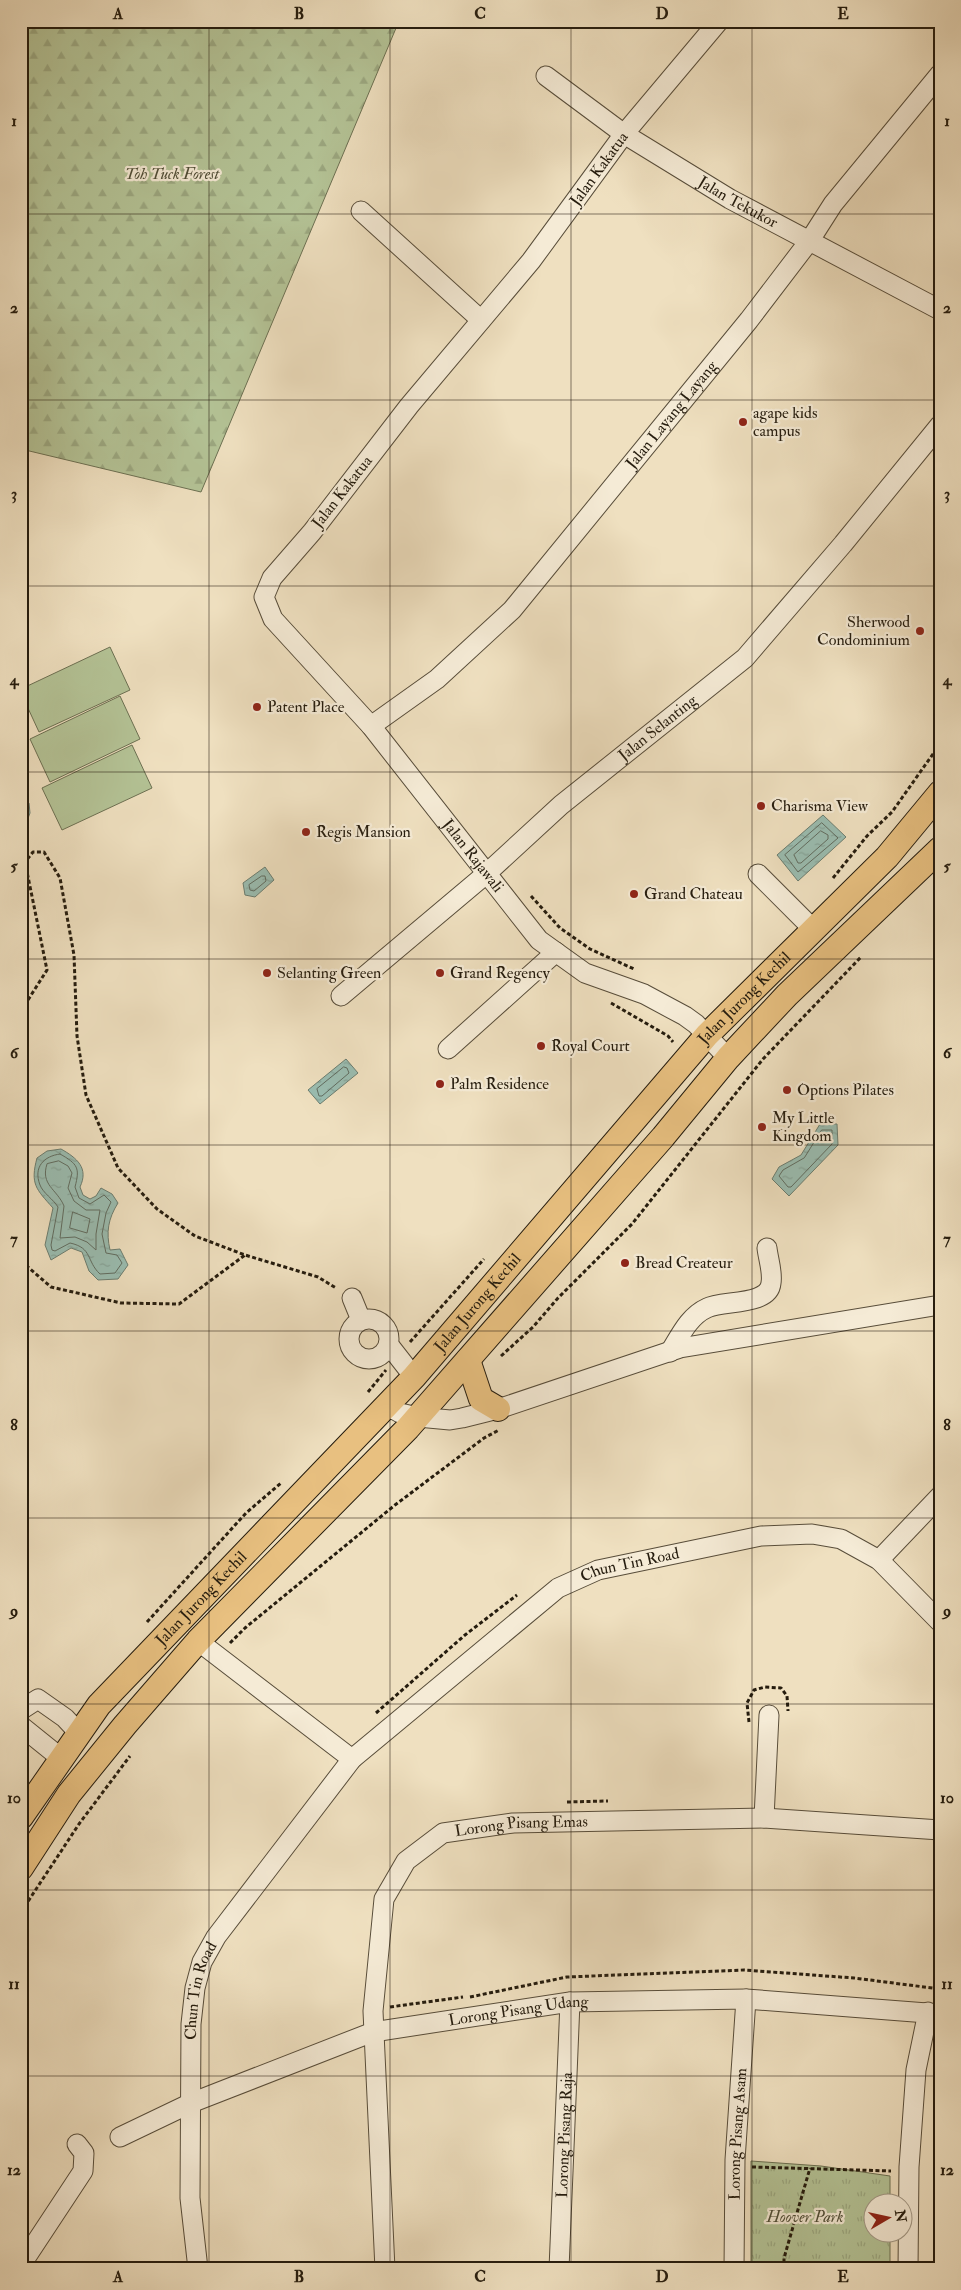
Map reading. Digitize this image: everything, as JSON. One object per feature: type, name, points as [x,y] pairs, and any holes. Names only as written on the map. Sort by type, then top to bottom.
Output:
[{"type":"main road","name":"Jalan Jurong Kechil","points":[[21,1817],[99,1705],[376,1400],[414,1377],[707,1036],[887,857],[940,793]]},
{"type":"main road","name":"Jalan Jurong Kechil","points":[[21,1868],[70,1794],[125,1725],[198,1641],[418,1417],[663,1137],[728,1058],[833,948],[940,849]]},
{"type":"main road","points":[[638,1115],[650,1112],[659,1115],[665,1124],[663,1137]]},
{"type":"main road","points":[[468,1360],[481,1399],[499,1419]]},
{"type":"street","name":"Jalan Kakatua","points":[[264,597],[272,578],[312,532],[409,406],[531,260],[624,134],[719,21]]},
{"type":"street","name":"Jalan Layang Layang","points":[[371,726],[436,679],[512,610],[736,336],[810,240],[833,204],[940,74]]},
{"type":"street","name":"Jalan Tekukor","points":[[546,76],[624,134],[730,198],[940,310]]},
{"type":"street","points":[[361,212],[481,320]]},
{"type":"street","name":"Jalan Selanting","points":[[341,996],[486,874],[561,805],[745,658],[837,552],[940,425]]},
{"type":"street","name":"Jalan Rajawali","points":[[264,597],[273,619],[371,726],[539,940],[585,973],[644,994],[685,1016],[728,1058]]},
{"type":"street","points":[[758,874],[814,930]]},
{"type":"street","points":[[448,1050],[556,952]]},
{"type":"street","points":[[670,1352],[686,1325],[707,1307],[754,1299],[767,1292],[772,1283],[767,1248]]},
{"type":"street","points":[[352,1298],[360,1320]]},
{"type":"street","points":[[376,1400],[400,1413],[418,1417],[450,1420],[499,1419],[680,1348],[940,1305]]},
{"type":"street","points":[[393,1351],[378,1357],[363,1358],[356,1354],[349,1340],[354,1325],[360,1320],[368,1318],[383,1323],[388,1330],[393,1351],[414,1377]]},
{"type":"street","points":[[879,1560],[940,1496]]},
{"type":"street","name":"Chun Tin Road","points":[[198,2269],[190,2198],[191,2024],[195,1988],[202,1962],[216,1937],[352,1760],[558,1588],[598,1570],[762,1536],[812,1534],[841,1539],[879,1560],[940,1622]]},
{"type":"street","points":[[198,1641],[352,1760]]},
{"type":"street","points":[[21,1710],[38,1699],[65,1718],[79,1733]]},
{"type":"street","points":[[764,1818],[769,1715]]},
{"type":"street","points":[[21,1726],[62,1759]]},
{"type":"street","name":"Lorong Pisang Emas","points":[[385,2269],[373,2032],[384,1899],[406,1861],[443,1833],[513,1824],[764,1818],[940,1830]]},
{"type":"street","name":"Lorong Pisang Udang","points":[[120,2137],[191,2104],[373,2032],[570,2002],[746,1999],[934,2013]]},
{"type":"street","name":"Lorong Pisang Asam","points":[[734,2269],[735,2160],[746,1999]]},
{"type":"street","name":"Lorong Pisang Raja","points":[[560,2269],[570,2002]]},
{"type":"street","points":[[908,2269],[909,2168],[916,2070],[934,2013]]},
{"type":"street","points":[[21,2265],[83,2171],[84,2153],[77,2144]]},
{"type":"path","points":[[831,881],[867,836],[892,812],[940,744]]},
{"type":"path","points":[[21,1011],[47,970],[25,862],[34,852],[44,852],[60,878],[74,955],[76,1036],[86,1095],[118,1168],[158,1209],[195,1236],[244,1255],[318,1278],[352,1298]]},
{"type":"path","points":[[527,892],[560,928],[590,949],[642,972]]},
{"type":"path","points":[[495,1362],[534,1327],[558,1298],[632,1224],[762,1058],[865,952]]},
{"type":"path","points":[[376,1400],[393,1351],[490,1252]]},
{"type":"path","points":[[21,1261],[51,1287],[121,1304],[179,1304],[244,1255]]},
{"type":"path","points":[[236,1651],[229,1644],[260,1616],[395,1505],[484,1438],[499,1419]]},
{"type":"path","points":[[142,1627],[246,1513],[283,1481]]},
{"type":"path","points":[[373,1716],[464,1635],[521,1592]]},
{"type":"path","points":[[21,1912],[79,1824],[132,1753]]},
{"type":"path","points":[[387,1999],[387,2007]]},
{"type":"path","points":[[742,2166],[897,2171]]},
{"type":"path","points":[[784,2269],[784,2258],[810,2168]]},
{"type":"green space","name":"Toh Tuck Forest","points":[[21,21],[399,21],[201,492],[21,449]]},
{"type":"green space","points":[[110,647],[130,690],[39,732],[21,693],[21,689]]},
{"type":"green space","points":[[120,696],[140,739],[50,782],[30,739]]},
{"type":"green space","points":[[132,745],[152,788],[62,830],[42,788]]},
{"type":"green space","name":"Hoover Park","points":[[751,2161],[821,2166],[890,2176],[890,2192],[864,2192],[864,2242],[890,2242],[890,2269],[751,2269]]},
{"type":"water","points":[[29,803],[30,813],[27,821],[21,823],[21,804]]},
{"type":"water","points":[[823,815],[846,837],[798,881],[777,855]]},
{"type":"water","points":[[265,867],[274,880],[255,897],[245,895],[243,883]]},
{"type":"water","points":[[346,1059],[358,1073],[320,1104],[308,1090]]},
{"type":"water","points":[[820,1124],[837,1124],[838,1145],[789,1196],[772,1179],[779,1167],[801,1155]]},
{"type":"water","points":[[61,1149],[80,1164],[83,1174],[80,1187],[83,1195],[90,1199],[96,1196],[101,1188],[112,1194],[118,1203],[110,1220],[108,1231],[110,1250],[120,1249],[128,1265],[118,1279],[98,1280],[89,1271],[82,1252],[71,1248],[51,1260],[45,1245],[53,1208],[36,1186],[34,1174],[37,1158],[47,1151]]},
{"type":"place","name":"agape kids campus","points":[[743,422]]},
{"type":"place","name":"Sherwood Condominium","points":[[920,631]]},
{"type":"place","name":"Patent Place","points":[[257,707]]},
{"type":"place","name":"Charisma View","points":[[761,806]]},
{"type":"place","name":"Regis Mansion","points":[[306,832]]},
{"type":"place","name":"Grand Chateau","points":[[634,894]]},
{"type":"place","name":"Selanting Green","points":[[267,973]]},
{"type":"place","name":"Grand Regency","points":[[440,973]]},
{"type":"place","name":"Royal Court","points":[[541,1046]]},
{"type":"place","name":"Palm Residence","points":[[440,1084]]},
{"type":"place","name":"Options Pilates","points":[[787,1090]]},
{"type":"place","name":"My Little Kingdom","points":[[762,1127]]},
{"type":"place","name":"Bread Createur","points":[[625,1263]]}]
